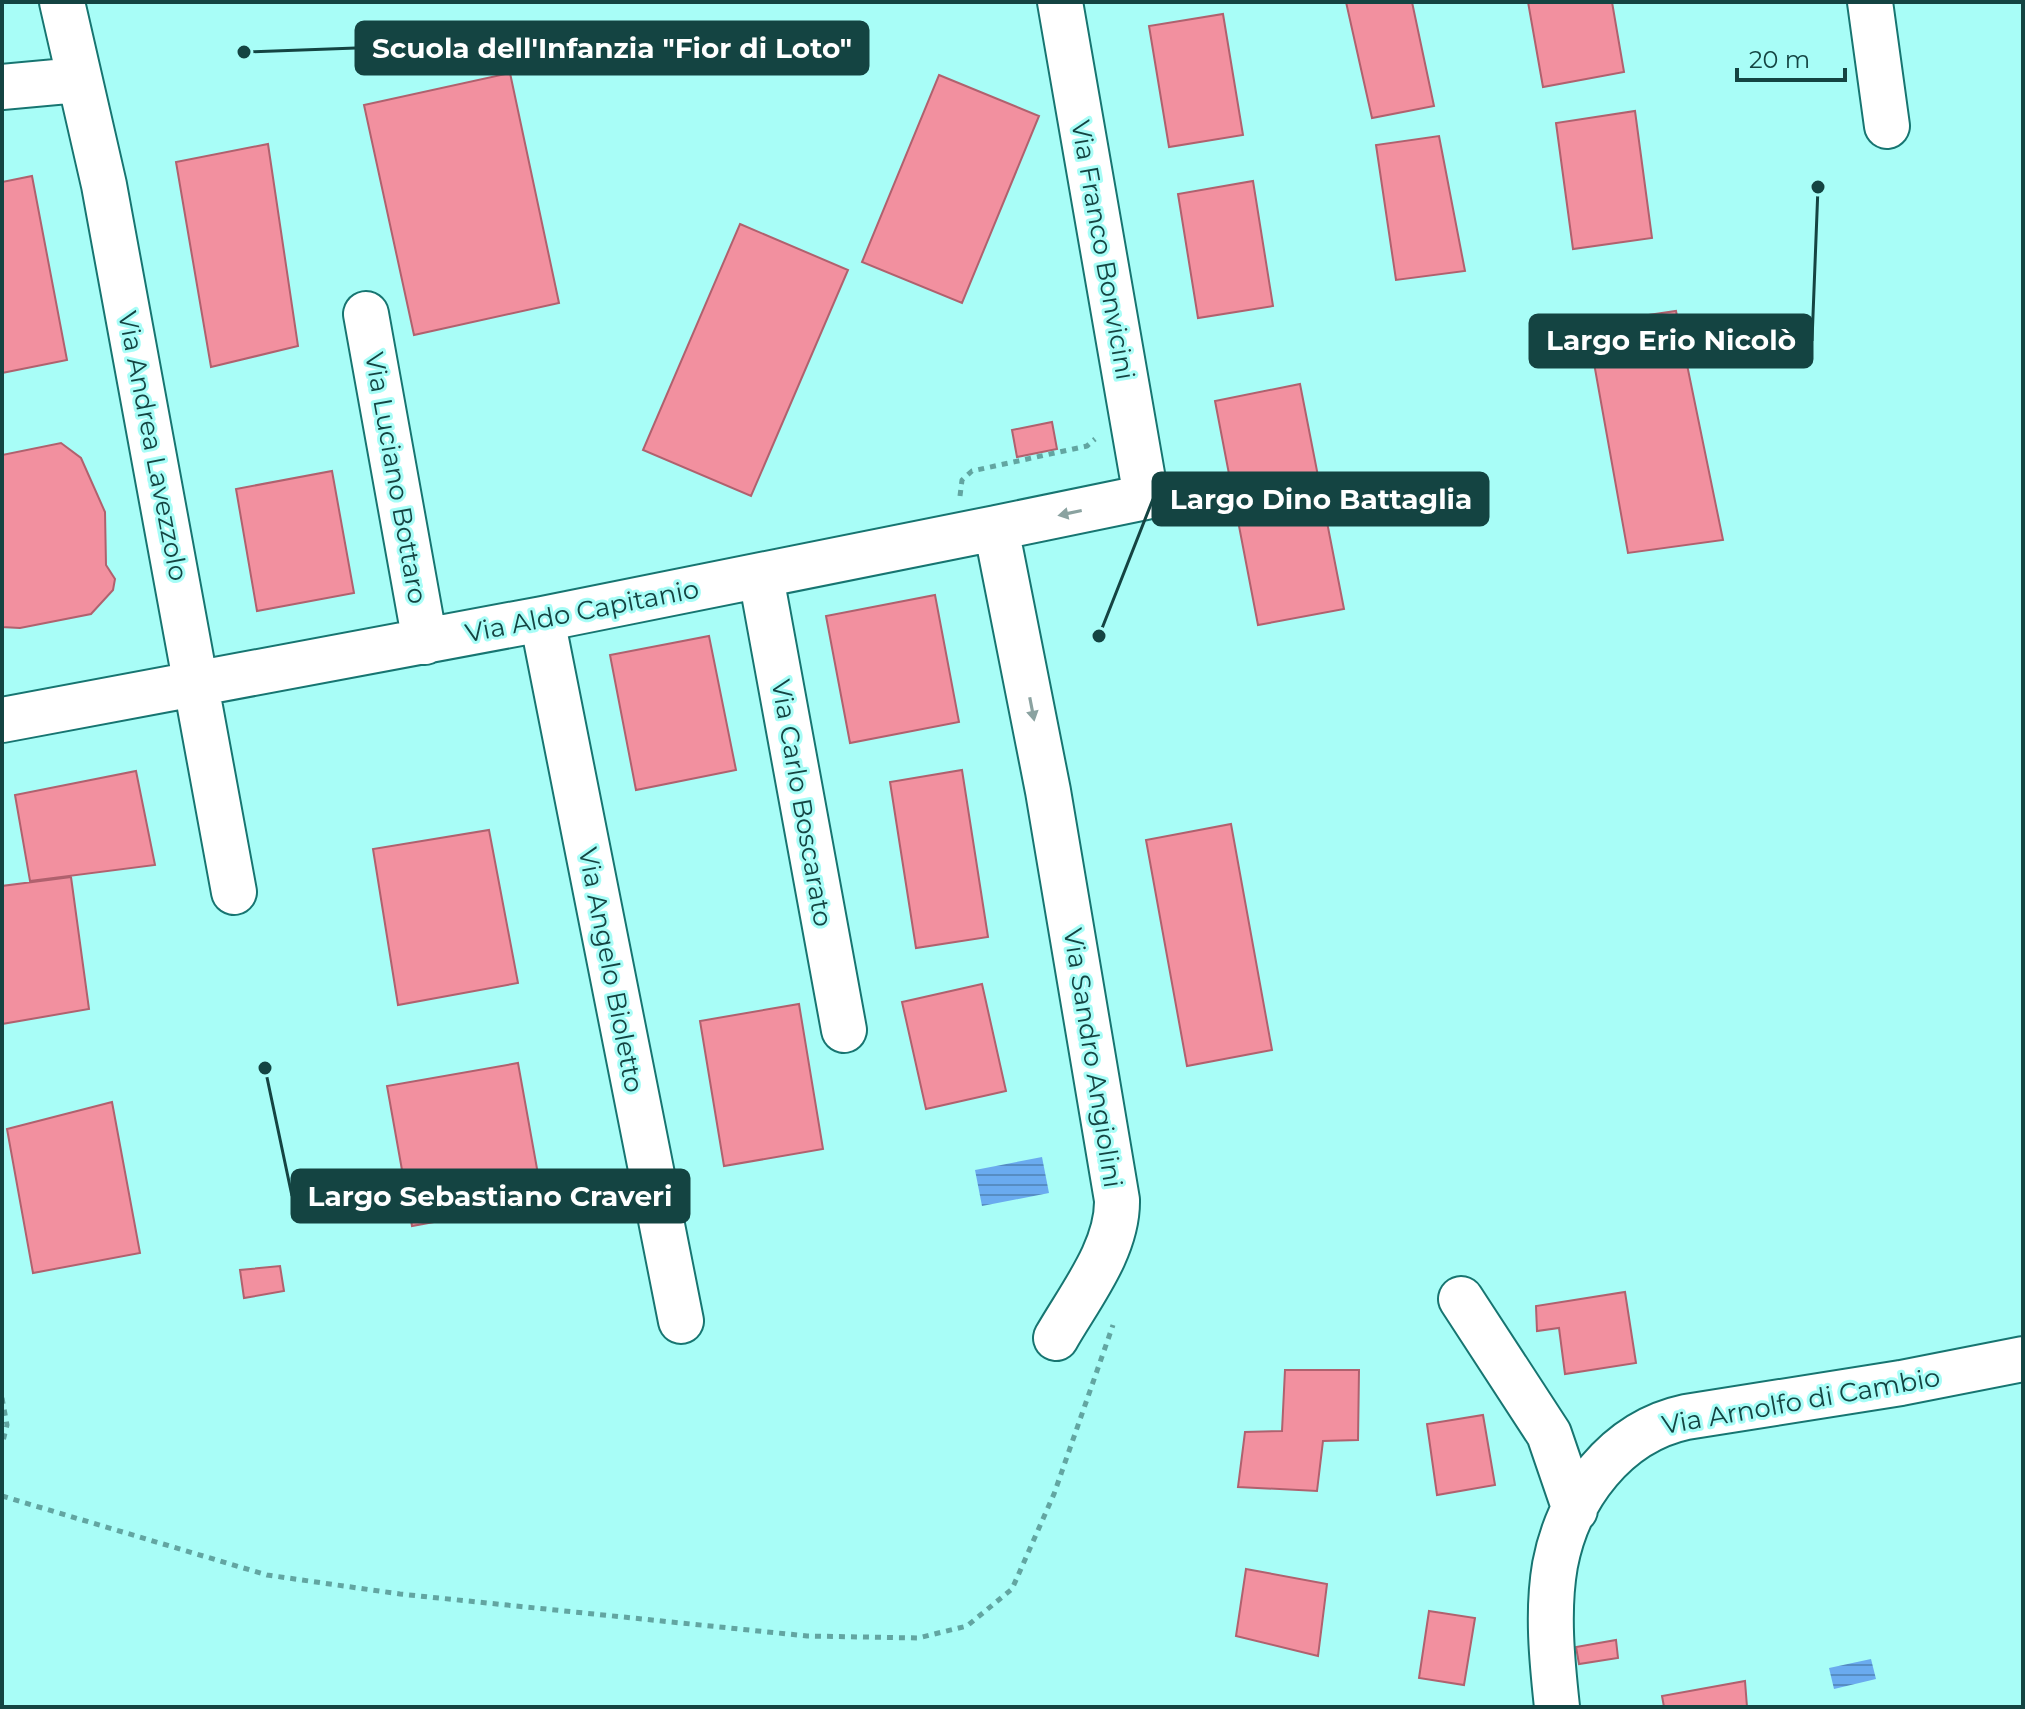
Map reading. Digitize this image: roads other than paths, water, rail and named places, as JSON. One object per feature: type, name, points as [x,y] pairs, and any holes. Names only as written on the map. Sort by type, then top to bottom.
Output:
[{"type":"street","name":"Via Andrea Lavezzolo","points":[[62,2],[104,185],[234,892]]},
{"type":"street","name":"Via Franco Bonvicini","points":[[1060,2],[1146,497]]},
{"type":"street","points":[[1870,2],[1887,126]]},
{"type":"street","points":[[2,87],[78,80]]},
{"type":"street","name":"Via Luciano Bottaro","points":[[366,314],[425,642]]},
{"type":"street","name":"Via Aldo Capitanio","points":[[2,720],[761,577],[1146,497]]},
{"type":"street","name":"Via Sandro Angiolini","points":[[981,532],[1044,765],[1117,1200],[1116,1223],[1110,1243],[1056,1338]]},
{"type":"street","name":"Via Carlo Boscarato","points":[[761,577],[844,1030]]},
{"type":"street","name":"Via Angelo Bioletto","points":[[542,619],[681,1321]]},
{"type":"street","points":[[1461,1299],[1549,1434],[1575,1510]]},
{"type":"street","name":"Via Arnolfo di Cambio","points":[[1557,1707],[1553,1582],[1562,1541],[1588,1486],[1610,1458],[1639,1436],[1666,1422],[2023,1359]]},
{"type":"water","points":[[1042,1157],[1049,1193],[982,1206],[975,1170]]},
{"type":"water","points":[[1871,1659],[1876,1679],[1834,1689],[1829,1668]]},
{"type":"place","name":"Scuola dell'Infanzia \"Fior di Loto\"","points":[[244,52]]},
{"type":"place","name":"Largo Erio Nicolò","points":[[1818,187]]},
{"type":"place","name":"Largo Dino Battaglia","points":[[1099,636]]},
{"type":"place","name":"Largo Sebastiano Craveri","points":[[265,1068]]}]
